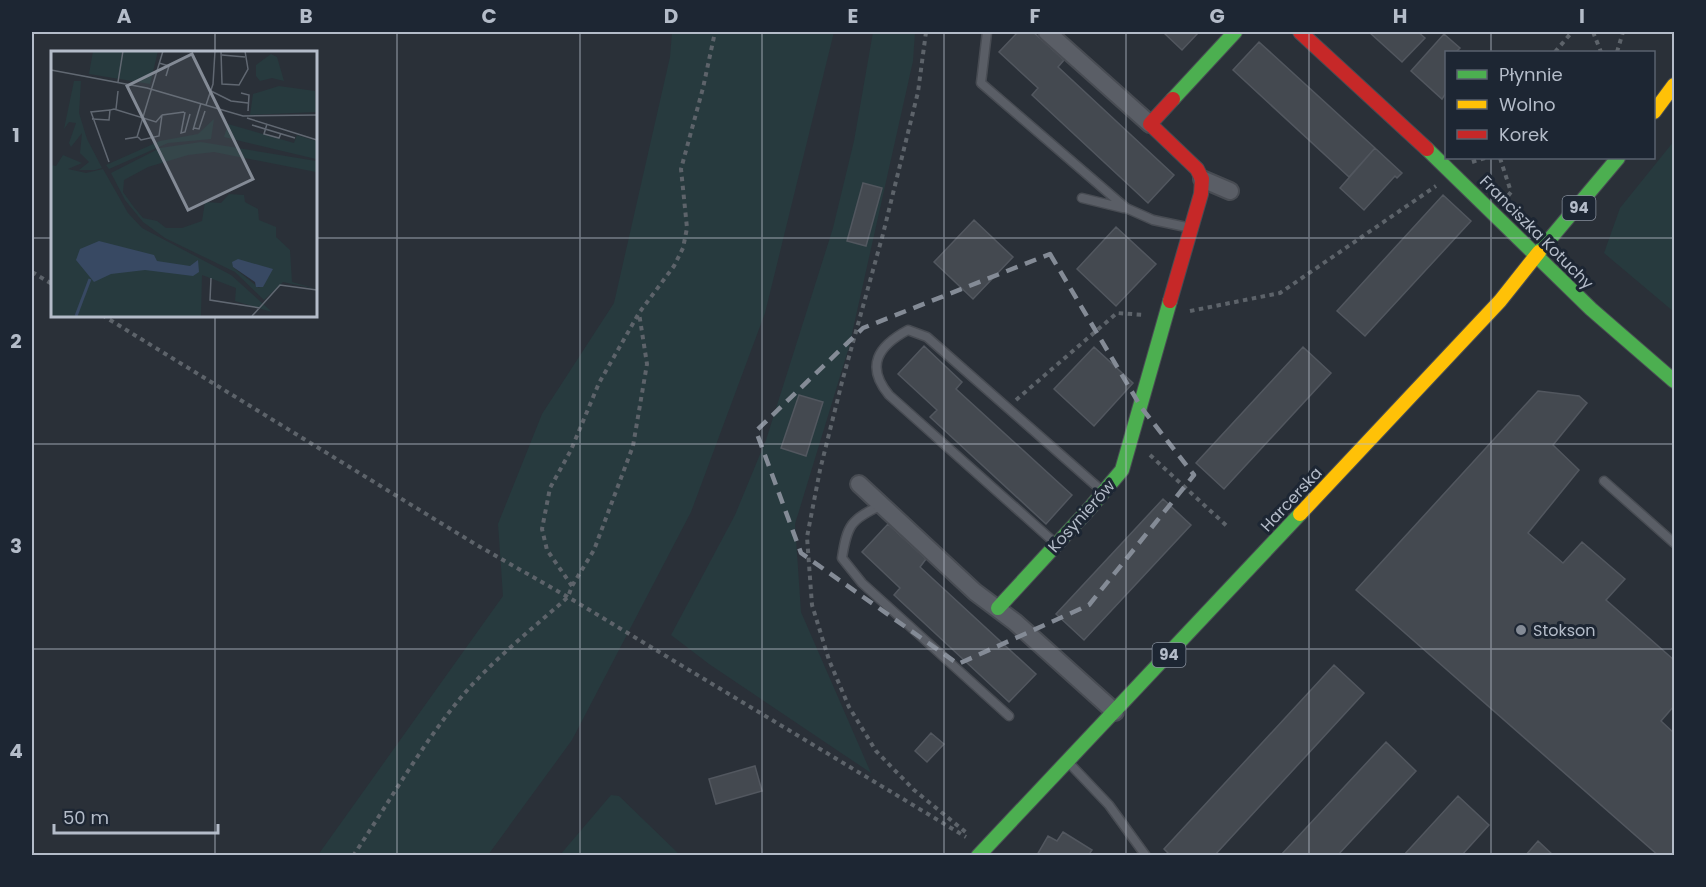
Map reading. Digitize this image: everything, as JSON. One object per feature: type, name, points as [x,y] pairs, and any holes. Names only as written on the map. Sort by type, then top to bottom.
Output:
[{"type":"street","points":[[1047,32],[1197,169],[1202,180],[1201,194],[1192,228]]},
{"type":"street","points":[[1150,124],[1235,32]]},
{"type":"street","name":"Franciszka Kotuchy","points":[[1300,32],[1453,173],[1591,309],[1674,381]]},
{"type":"street","points":[[1655,109],[1674,85]]},
{"type":"street","name":"Harcerska","points":[[981,852],[1486,316],[1536,255],[1579,208],[1617,159]]},
{"type":"street","points":[[1202,180],[1230,191]]},
{"type":"street","name":"Kosynierów","points":[[998,608],[1122,470],[1192,228]]},
{"type":"street","points":[[859,484],[975,591],[998,608],[1115,712]]},
{"type":"lane","points":[[987,32],[981,83],[1126,208]]},
{"type":"lane","points":[[1082,198],[1126,208],[1153,220],[1192,228]]},
{"type":"lane","points":[[1057,544],[890,395],[881,384],[876,370],[879,355],[892,339],[908,330],[927,338],[1104,492]]},
{"type":"lane","points":[[1604,481],[1674,543]]},
{"type":"lane","points":[[882,505],[860,515],[845,534],[842,558],[862,582],[1009,716]]},
{"type":"lane","points":[[1068,762],[1109,805],[1146,855]]},
{"type":"path","points":[[572,586],[547,550],[542,529],[550,488],[571,450],[599,383],[639,313],[674,266],[683,248],[687,228],[681,169],[703,88],[715,32]]},
{"type":"path","points":[[926,32],[918,92],[820,470],[807,537],[812,605],[829,660],[849,707],[876,751],[981,852]]},
{"type":"path","points":[[1556,51],[1572,32]]},
{"type":"path","points":[[1593,32],[1601,51]]},
{"type":"path","points":[[1617,51],[1623,32]]},
{"type":"path","points":[[1500,159],[1511,192],[1505,202]]},
{"type":"path","points":[[1008,407],[1117,313],[1166,316],[1280,293],[1453,173]]},
{"type":"path","points":[[32,272],[51,283]]},
{"type":"path","points":[[353,855],[399,784],[460,699],[568,597],[572,586],[594,550],[633,446],[647,364],[639,313]]},
{"type":"path","points":[[104,316],[475,544],[568,597],[981,852]]},
{"type":"path","points":[[1131,438],[1229,528]]},
{"type":"highlighted area","points":[[1050,254],[1141,407],[1194,475],[1089,605],[958,664],[801,553],[756,431],[863,328]]},
{"type":"green space","points":[[672,32],[834,32],[765,313],[691,512],[572,740],[488,855],[318,855],[503,596],[498,524],[542,414],[614,303],[670,57]]},
{"type":"green space","points":[[873,32],[915,32],[913,61],[849,347],[795,524],[801,612],[871,773],[709,664],[671,635],[735,515],[766,440],[833,228],[854,141]]},
{"type":"green space","points":[[1674,141],[1674,312],[1604,253],[1620,208]]},
{"type":"green space","points":[[611,795],[619,796],[680,855],[560,855]]},
{"type":"building","points":[[1018,32],[1033,32],[1064,60],[1058,67],[1174,175],[1148,203],[1032,95],[1038,88],[999,52]]},
{"type":"building","points":[[1165,32],[1199,32],[1182,50]]},
{"type":"building","points":[[1369,32],[1418,32],[1425,38],[1402,62]]},
{"type":"building","points":[[1444,34],[1460,48],[1457,51],[1445,51],[1445,94],[1442,99],[1411,71]]},
{"type":"building","points":[[1259,42],[1375,148],[1349,177],[1233,70]]},
{"type":"building","points":[[1375,148],[1402,173],[1397,178],[1395,176],[1364,210],[1340,188]]},
{"type":"building","points":[[863,183],[882,188],[866,246],[847,241]]},
{"type":"building","points":[[1443,195],[1471,221],[1365,336],[1337,311]]},
{"type":"building","points":[[974,220],[1013,257],[973,299],[934,262]]},
{"type":"building","points":[[1116,227],[1156,264],[1116,306],[1077,269]]},
{"type":"building","points":[[924,346],[962,382],[956,389],[1072,495],[1046,524],[930,417],[937,410],[898,374]]},
{"type":"building","points":[[1094,347],[1133,383],[1094,426],[1054,389]]},
{"type":"building","points":[[1303,347],[1331,373],[1224,489],[1196,463]]},
{"type":"building","name":"Stokson","points":[[1538,391],[1579,396],[1587,403],[1553,445],[1579,470],[1528,533],[1563,563],[1582,542],[1625,579],[1606,600],[1674,660],[1674,706],[1661,721],[1674,733],[1674,856],[1659,856],[1356,590]]},
{"type":"building","points":[[799,395],[823,402],[806,456],[781,448]]},
{"type":"building","points":[[1163,499],[1191,525],[1084,640],[1056,614]]},
{"type":"building","points":[[888,524],[926,559],[920,567],[1036,674],[1009,702],[894,595],[900,588],[862,552]]},
{"type":"building","points":[[1334,665],[1364,693],[1214,856],[1171,856],[1164,849]]},
{"type":"building","points":[[931,733],[944,744],[927,762],[915,751]]},
{"type":"building","points":[[1386,742],[1416,771],[1337,856],[1280,856]]},
{"type":"building","points":[[755,766],[762,791],[716,804],[709,779]]},
{"type":"building","points":[[1458,796],[1489,825],[1461,856],[1403,856]]},
{"type":"building","points":[[1063,832],[1092,850],[1088,856],[1037,855],[1048,836],[1057,841]]},
{"type":"building","points":[[1538,841],[1554,856],[1525,856]]},
{"type":"traffic: fast","points":[[1173,99],[1235,32]]},
{"type":"traffic: fast","points":[[1427,149],[1591,309],[1674,381]]},
{"type":"traffic: fast","points":[[1539,252],[1617,159]]},
{"type":"traffic: fast","points":[[998,608],[1122,470],[1170,301]]},
{"type":"traffic: fast","points":[[978,856],[1300,514]]},
{"type":"traffic: slow","points":[[1655,111],[1674,85]]},
{"type":"traffic: slow","points":[[1300,514],[1500,301],[1539,252]]},
{"type":"traffic: jam","points":[[1300,32],[1427,149]]},
{"type":"traffic: jam","points":[[1170,301],[1201,194],[1202,179],[1197,169],[1150,124],[1173,99]]},
{"type":"place","name":"Stokson","points":[[1521,630]]}]
